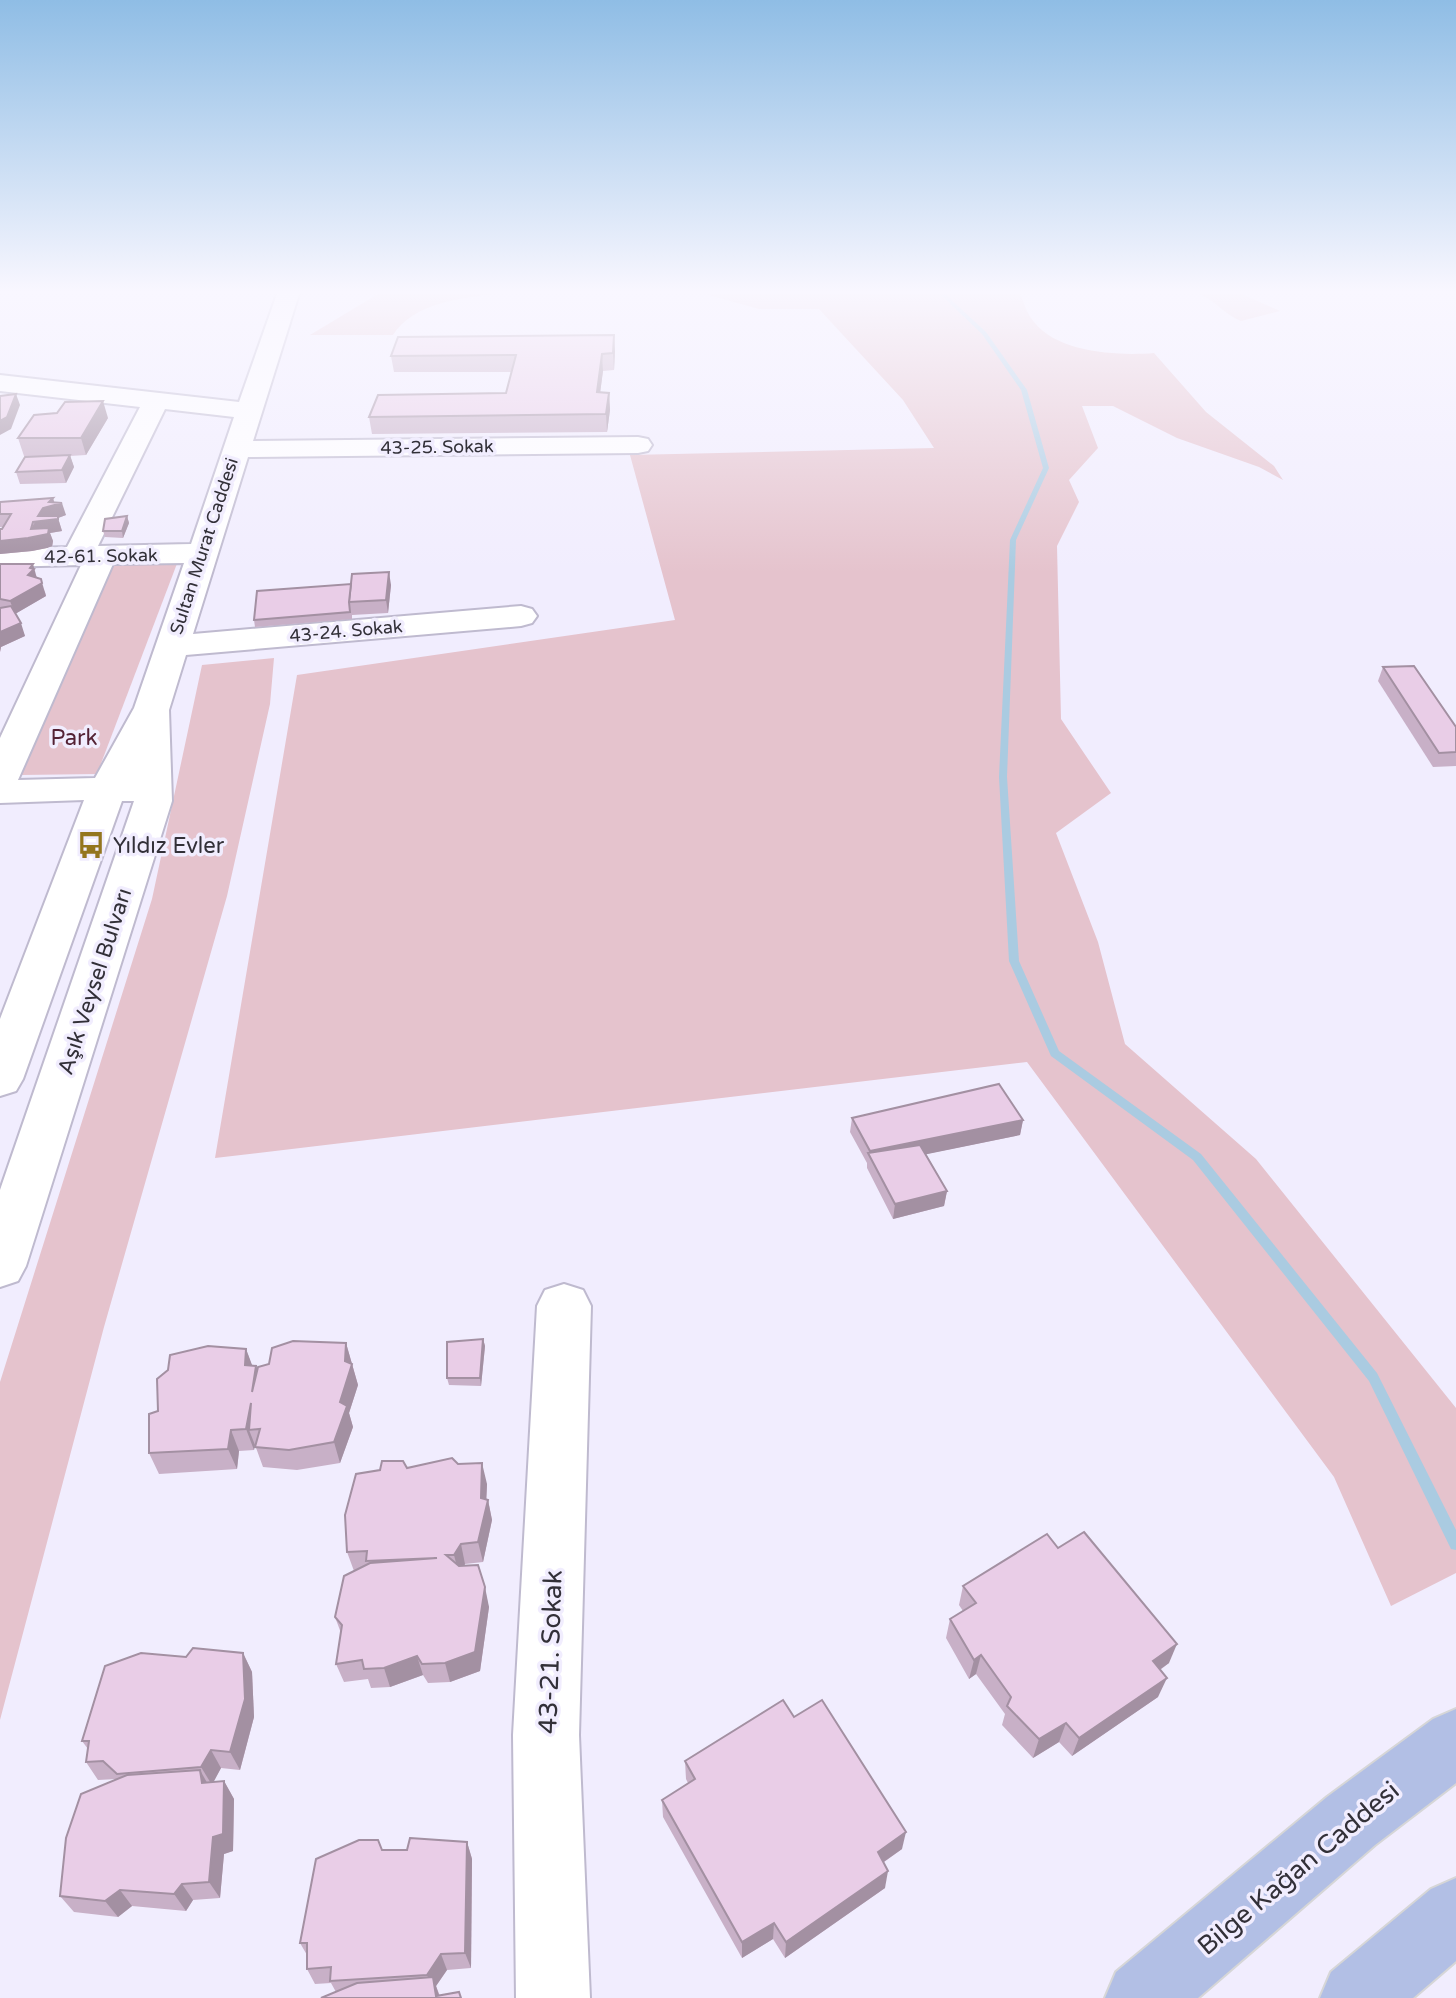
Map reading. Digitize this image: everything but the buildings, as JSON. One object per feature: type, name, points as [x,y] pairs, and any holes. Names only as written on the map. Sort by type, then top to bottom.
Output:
[{"type":"main road","name":"Bilge Kağan Caddesi","points":[[1142,1998],[1351,1821],[1456,1742]]},
{"type":"main road","points":[[1357,1998],[1454,1916]]},
{"type":"street","points":[[33,387],[248,411]]},
{"type":"street","name":"Sultan Murat Caddesi","points":[[152,708],[256,387]]},
{"type":"street","points":[[0,778],[155,403]]},
{"type":"street","name":"43-25. Sokak","points":[[236,449],[638,445]]},
{"type":"street","name":"42-61. Sokak","points":[[0,558],[202,553]]},
{"type":"street","name":"43-24. Sokak","points":[[172,646],[521,616]]},
{"type":"street","points":[[4,1058],[107,790],[152,708]]},
{"type":"street","name":"Aşık Veysel Bulvarı","points":[[0,1266],[153,801],[152,708]]},
{"type":"street","points":[[0,792],[152,790]]},
{"type":"street","name":"43-21. Sokak","points":[[553,1998],[546,1735],[564,1306]]},
{"type":"green space","points":[[891,387],[1184,387],[1206,412],[1274,466],[1283,480],[1259,467],[1177,438],[1113,406],[1082,406],[1098,448],[1069,480],[1079,502],[1057,546],[1061,719],[1111,793],[1056,833],[1098,942],[1125,1044],[1256,1159],[1456,1408],[1456,1573],[1391,1606],[1334,1477],[1027,1062],[215,1158],[297,675],[675,620],[630,455],[934,448]]},
{"type":"green space","name":"Park","points":[[178,561],[97,774],[21,775],[111,563]]},
{"type":"green space","points":[[274,658],[270,704],[227,896],[104,1327],[0,1720],[0,1382],[152,899],[202,665]]},
{"type":"waterway","points":[[1022,387],[1046,468],[1013,540],[1003,777],[1014,961],[1055,1053],[1197,1157],[1373,1377],[1456,1544]]},
{"type":"place","name":"Yıldız Evler","points":[[91,845]]}]
